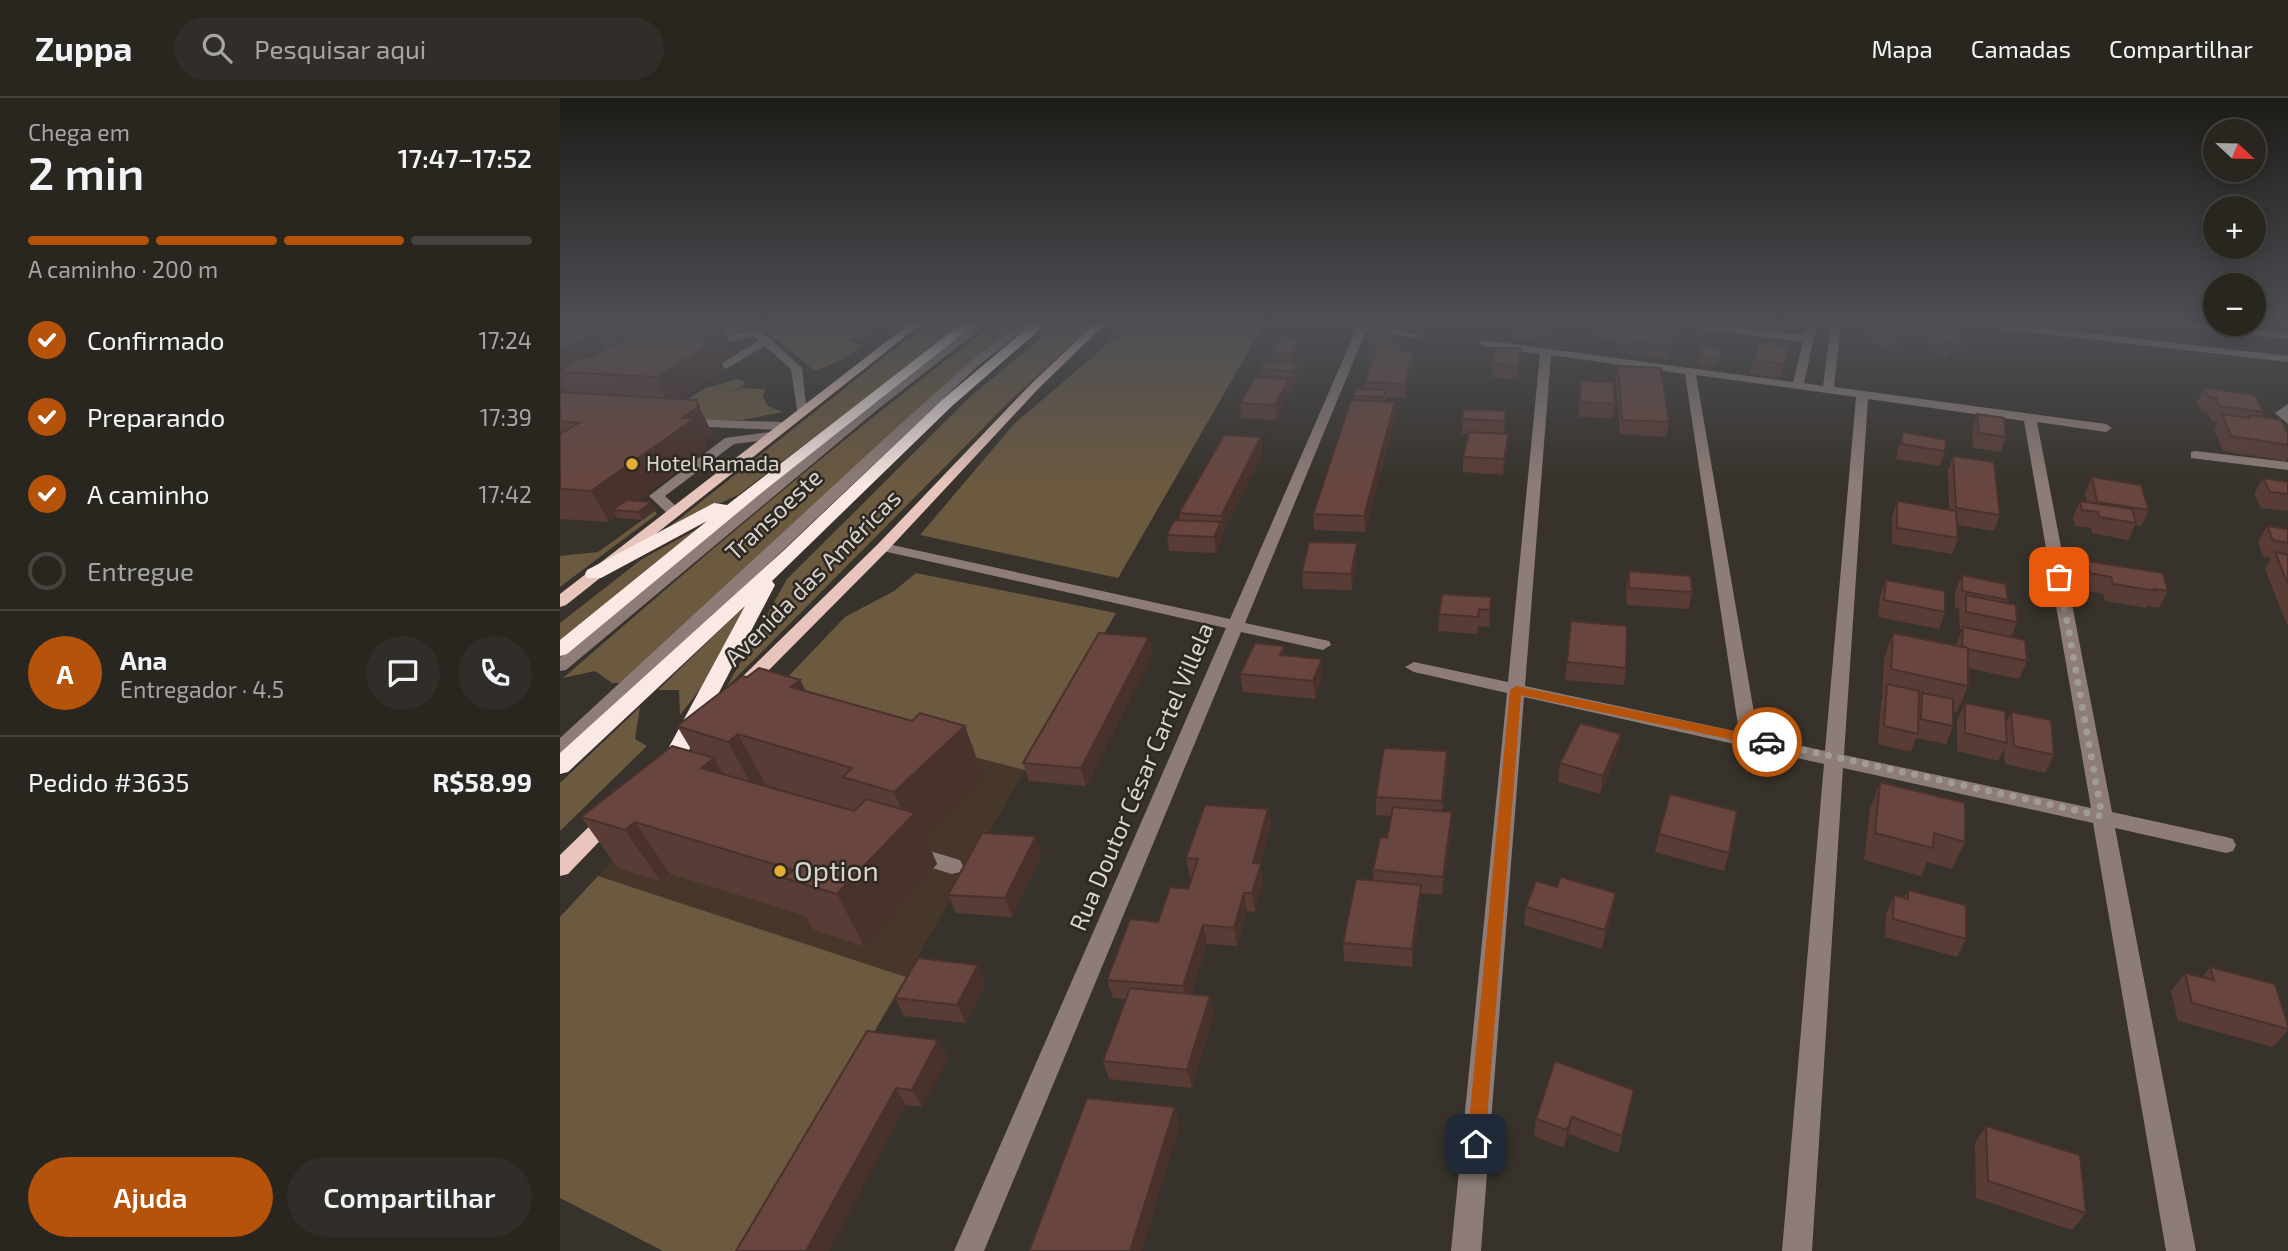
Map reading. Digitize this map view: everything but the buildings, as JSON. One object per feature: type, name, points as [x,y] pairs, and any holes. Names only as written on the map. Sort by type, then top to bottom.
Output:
[{"type":"highway","points":[[560,650],[759,487],[900,378]]},
{"type":"highway","name":"Avenida das Américas","points":[[560,766],[977,378]]},
{"type":"highway","points":[[594,574],[759,487]]},
{"type":"highway","points":[[680,747],[758,597],[788,556]]},
{"type":"main road","points":[[560,602],[845,378]]},
{"type":"main road","name":"Avenida das Américas","points":[[734,694],[883,547],[1044,378]]},
{"type":"main road","points":[[661,766],[714,714]]},
{"type":"main road","points":[[560,868],[624,803]]},
{"type":"street","points":[[798,378],[803,410]]},
{"type":"street","name":"Transoeste","points":[[560,666],[911,378]]},
{"type":"street","name":"Transoeste","points":[[560,749],[959,378]]},
{"type":"street","name":"Rua Doutor César Cartel Villela","points":[[969,1251],[1341,378]]},
{"type":"street","points":[[1466,1251],[1544,378]]},
{"type":"street","points":[[1691,378],[1749,738]]},
{"type":"street","points":[[1735,378],[2106,428]]},
{"type":"street","points":[[1798,386],[1800,378]]},
{"type":"street","points":[[1828,390],[1830,378]]},
{"type":"street","points":[[1797,1251],[1862,395]]},
{"type":"street","points":[[2288,408],[2281,413],[2288,420]]},
{"type":"street","points":[[2030,417],[2181,1251]]},
{"type":"street","points":[[670,422],[783,426]]},
{"type":"street","points":[[673,511],[655,497],[734,440],[770,436]]},
{"type":"street","points":[[715,453],[745,456]]},
{"type":"street","points":[[2196,455],[2288,466]]},
{"type":"street","points":[[883,547],[1322,645]]},
{"type":"street","points":[[1414,667],[1749,738],[2226,845]]},
{"type":"street","points":[[887,847],[952,866]]},
{"type":"shaded area","points":[[858,378],[893,378],[738,495],[669,527]]},
{"type":"shaded area","points":[[923,378],[956,378],[626,683],[612,683],[595,671],[563,678],[722,542]]},
{"type":"shaded area","points":[[993,378],[1035,378],[726,688],[787,579],[972,395]]},
{"type":"shaded area","points":[[1068,378],[1233,378],[1118,578],[920,535],[1014,424]]},
{"type":"shaded area","points":[[738,379],[744,381],[745,385],[728,393],[742,388],[765,389],[763,397],[768,406],[783,412],[742,420],[681,421],[560,406],[676,407],[705,388]]},
{"type":"shaded area","points":[[655,511],[657,514],[560,587],[560,556],[598,552]]},
{"type":"shaded area","points":[[717,518],[560,646],[560,623],[642,559]]},
{"type":"shaded area","points":[[916,573],[1116,613],[1025,770],[763,703],[845,617],[894,591]]},
{"type":"shaded area","points":[[746,605],[701,688],[680,715],[679,690],[658,690]]},
{"type":"shaded area","points":[[763,703],[1025,770],[906,977],[598,876]]},
{"type":"shaded area","points":[[640,707],[635,739],[647,746],[560,831],[560,783]]},
{"type":"shaded area","points":[[598,876],[906,977],[747,1251],[663,1251],[560,1198],[560,917]]},
{"type":"way so far","points":[[1767,742],[2102,816],[2059,577]]},
{"type":"place","name":"Hotel Ramada","points":[[632,464]]},
{"type":"place","name":"Option","points":[[780,871]]},
{"type":"route","points":[[1476,1144],[1516,690],[1767,742]]}]
